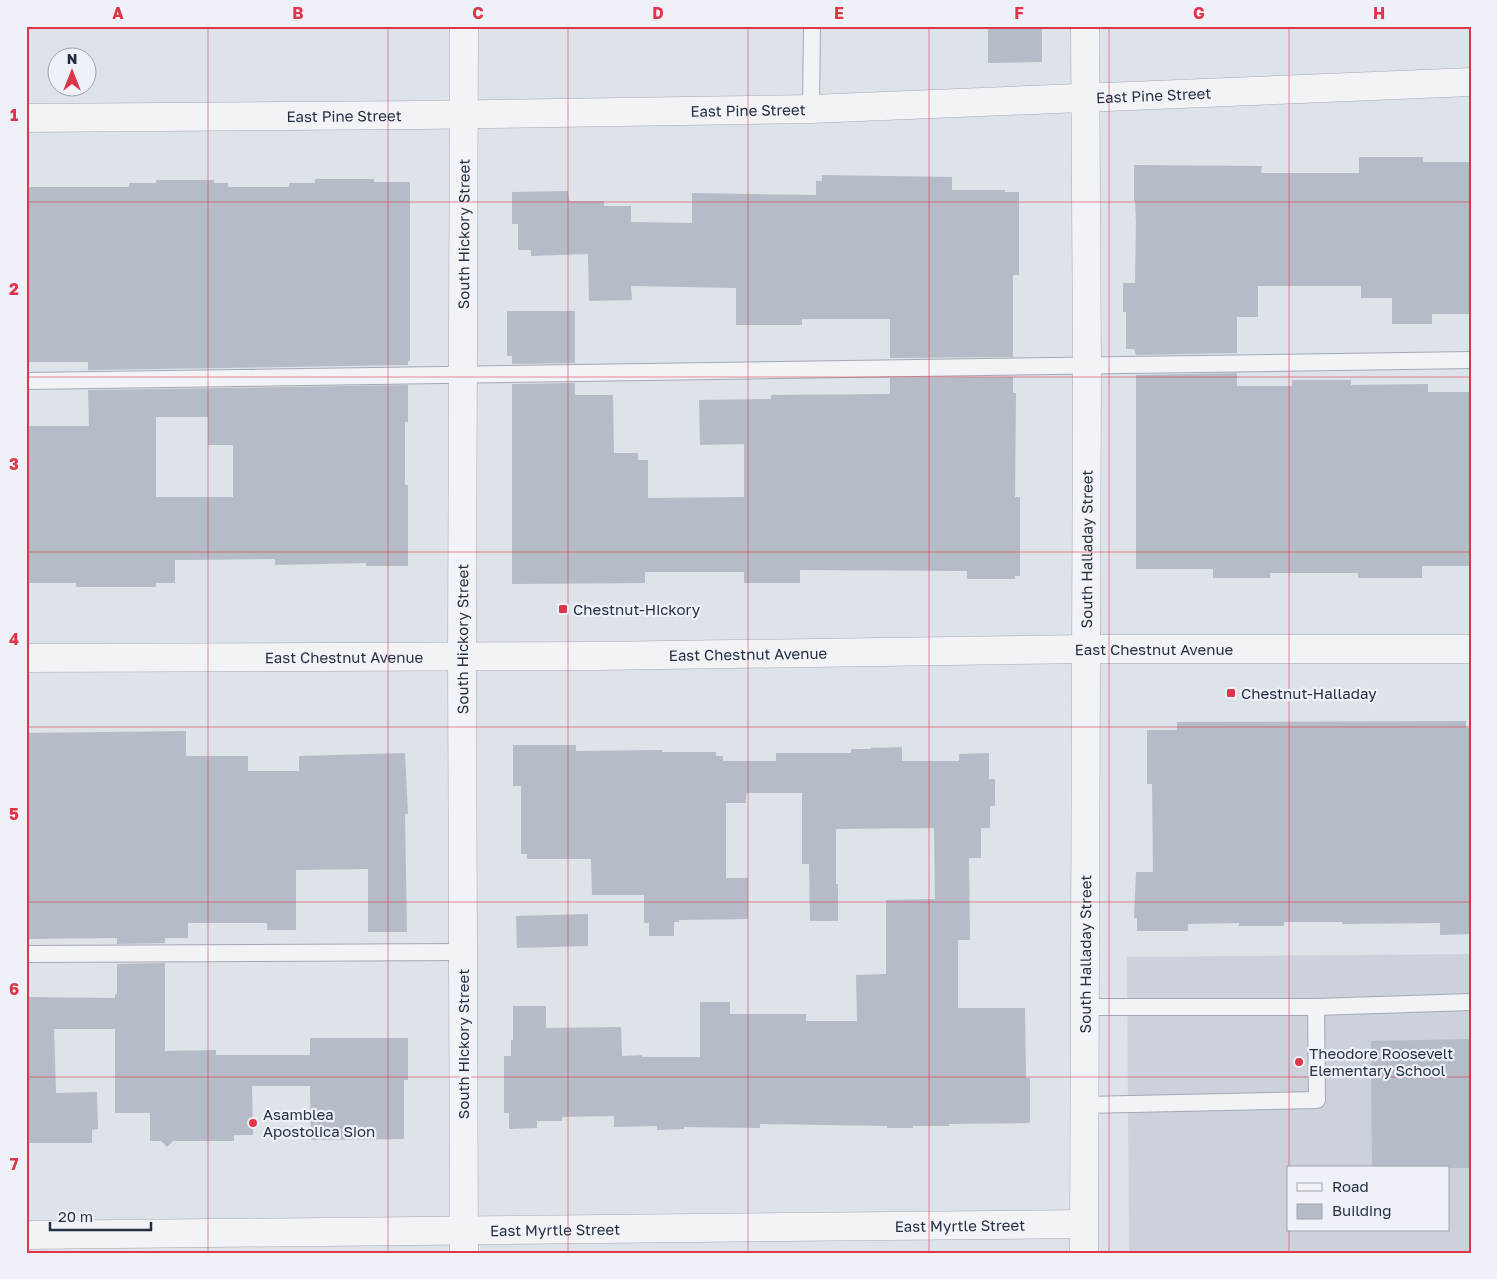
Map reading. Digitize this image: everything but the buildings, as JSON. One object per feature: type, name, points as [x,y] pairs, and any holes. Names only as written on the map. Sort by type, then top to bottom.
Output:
[{"type":"street","name":"South Hickory Street","points":[[464,26],[462,656],[464,1242]]},
{"type":"street","name":"South Halladay Street","points":[[1084,1253],[1086,26]]},
{"type":"street","name":"East Pine Street","points":[[26,118],[811,109],[1471,82]]},
{"type":"street","name":"East Chestnut Avenue","points":[[26,658],[462,656],[1086,649],[1471,649]]},
{"type":"street","name":"East Myrtle Street","points":[[26,1235],[464,1242],[1084,1224]]},
{"type":"lane","points":[[811,109],[812,26]]},
{"type":"lane","points":[[26,381],[1471,360]]},
{"type":"lane","points":[[26,954],[463,952]]},
{"type":"lane","points":[[1085,1007],[1316,1007],[1471,1002]]},
{"type":"lane","points":[[1084,1105],[1317,1100],[1316,1007]]},
{"type":"shaded area","name":"Theodore Roosevelt Elementary School","points":[[1471,954],[1471,1253],[1129,1253],[1127,957]]},
{"type":"place","name":"Chestnut-Hickory","points":[[563,609]]},
{"type":"place","name":"Chestnut-Halladay","points":[[1231,693]]},
{"type":"place","name":"Theodore Roosevelt Elementary School","points":[[1299,1062]]},
{"type":"place","name":"Asamblea Apostolica Sion","points":[[253,1123]]}]
